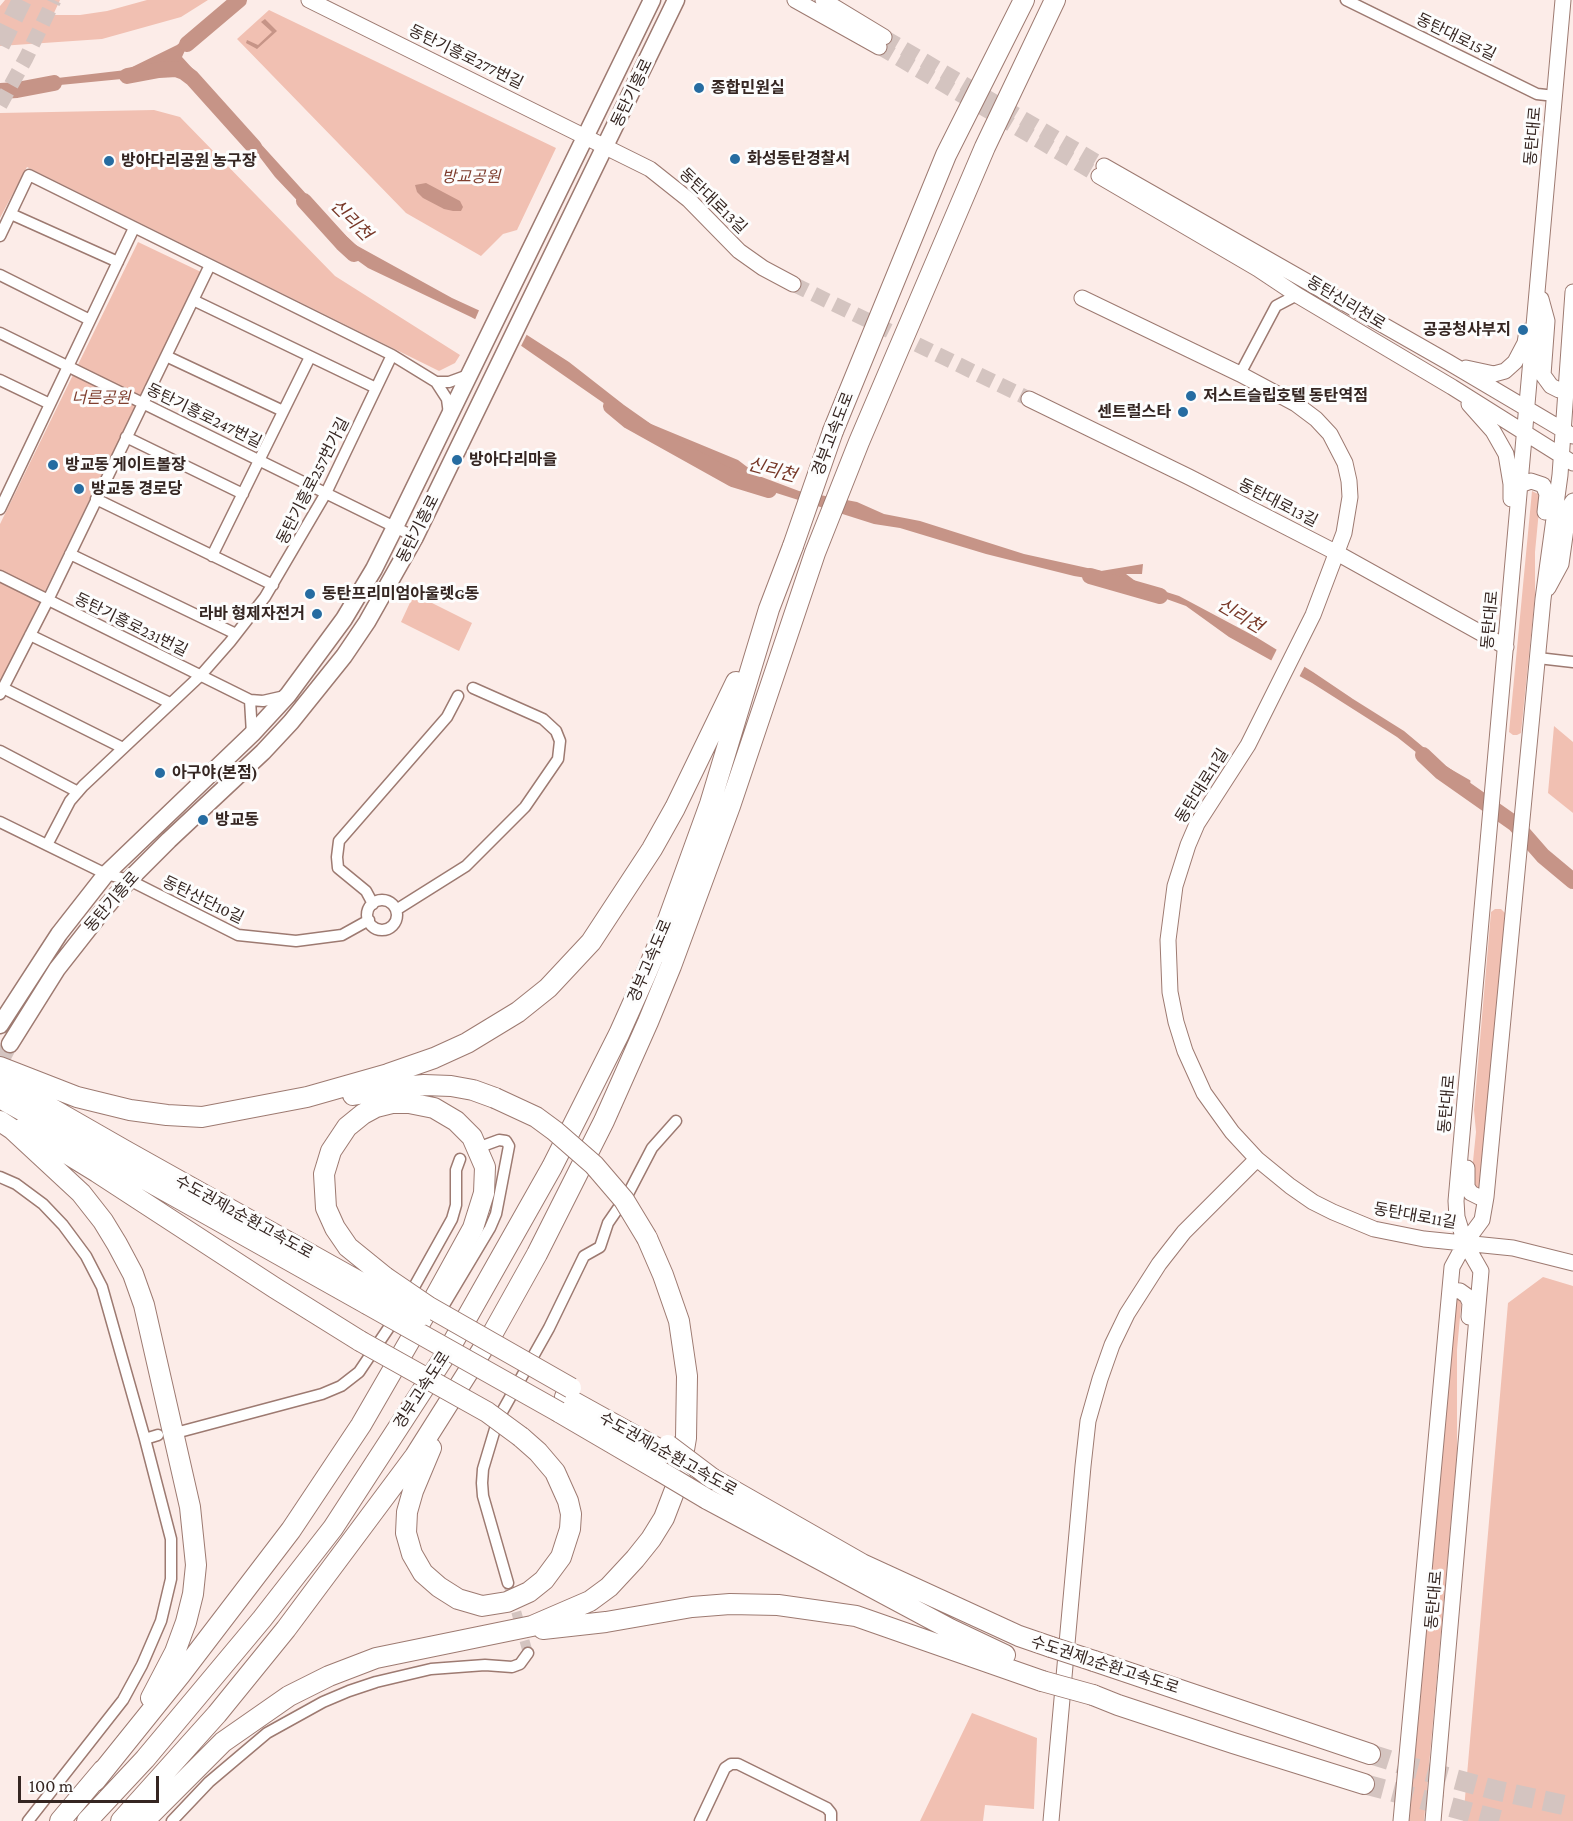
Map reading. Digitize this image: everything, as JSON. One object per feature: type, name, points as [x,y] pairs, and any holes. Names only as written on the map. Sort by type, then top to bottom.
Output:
[{"type":"highway","name":"경부고속도로","points":[[87,1821],[146,1759],[262,1619],[333,1527],[448,1352],[585,1104],[664,931],[710,804],[769,609],[833,431],[946,155],[1024,0]]},
{"type":"highway","name":"경부고속도로","points":[[121,1821],[217,1714],[286,1629],[415,1456],[494,1331],[537,1254],[604,1121],[648,1022],[730,806],[815,553],[858,442],[986,147],[1055,0]]},
{"type":"highway","points":[[202,1117],[307,1097],[434,1058],[492,1029],[548,988],[591,942],[652,849],[711,736],[769,609]]},
{"type":"highway","points":[[0,1067],[77,1097],[130,1110],[166,1115],[202,1117],[309,1104],[424,1085],[473,1090],[495,1098],[536,1118],[555,1131],[594,1165],[624,1200],[647,1238],[679,1321],[687,1376],[686,1438],[679,1479],[664,1518],[651,1539],[609,1587],[590,1601],[532,1626],[376,1658],[329,1676],[289,1696],[223,1742],[144,1821]]},
{"type":"highway","name":"수도권제2순환고속도로","points":[[0,1078],[665,1456],[713,1479],[862,1564],[1019,1636],[1370,1754]]},
{"type":"highway","name":"수도권제2순환고속도로","points":[[0,1098],[376,1290]]},
{"type":"highway","points":[[60,1821],[181,1674],[291,1530],[361,1425],[435,1297],[473,1228],[484,1193],[485,1167],[472,1137],[456,1120],[434,1108],[409,1103],[392,1103],[376,1107],[363,1114],[347,1127],[331,1151],[324,1174],[326,1208],[335,1228],[376,1290],[429,1308],[565,1399],[655,1435],[665,1456]]},
{"type":"highway","points":[[0,1120],[53,1145],[360,1341],[487,1412],[521,1437],[548,1463],[562,1487],[571,1514],[567,1543],[561,1557],[544,1580],[529,1592],[507,1602],[482,1606],[458,1599],[423,1573],[412,1554],[406,1533],[407,1512],[412,1491],[422,1468],[466,1376]]},
{"type":"highway","points":[[0,1120],[81,1193],[103,1221],[128,1264],[144,1305],[190,1507],[196,1565],[193,1594],[186,1622],[175,1652],[136,1725],[95,1781]]},
{"type":"highway","name":"수도권제2순환고속도로","points":[[665,1456],[707,1499],[1044,1677],[1118,1705],[1364,1785]]},
{"type":"highway","points":[[489,1635],[606,1622],[692,1607],[730,1604],[777,1605],[856,1616],[1044,1677]]},
{"type":"main road","name":"동탄기흥로277번길","points":[[309,0],[607,146]]},
{"type":"main road","name":"동탄기흥로","points":[[0,1025],[59,934],[106,874],[252,734],[288,695],[344,619],[374,569],[395,527],[652,0]]},
{"type":"main road","name":"동탄기흥로","points":[[10,1044],[57,969],[96,918],[129,880],[169,840],[263,752],[305,705],[344,656],[367,622],[415,537],[676,0]]},
{"type":"main road","points":[[795,0],[882,42],[823,0]]},
{"type":"main road","name":"동탄대로","points":[[1433,1821],[1481,1271],[1465,1243],[1457,1217],[1456,1201],[1563,0]]},
{"type":"main road","name":"동탄대로13길","points":[[607,146],[663,177],[739,251],[763,268],[793,284]]},
{"type":"main road","name":"동탄신리천로","points":[[1567,459],[1452,387],[1297,295],[1102,171],[1448,362],[1568,432]]},
{"type":"main road","points":[[1448,362],[1471,370],[1494,374],[1505,371],[1515,362],[1525,343],[1529,312],[1538,287]]},
{"type":"main road","points":[[1538,287],[1547,321],[1543,375],[1551,386],[1559,390],[1565,388]]},
{"type":"main road","name":"동탄대로","points":[[1401,1821],[1452,1267],[1465,1243],[1482,1220],[1485,1197],[1543,599],[1567,459],[1565,388],[1573,292]]},
{"type":"main road","points":[[1082,298],[1240,374],[1296,404],[1316,419],[1330,434],[1338,448],[1345,463],[1349,481],[1350,497],[1344,533],[1337,553]]},
{"type":"main road","points":[[1572,298],[1573,303]]},
{"type":"main road","points":[[1452,387],[1493,430],[1506,454],[1511,484],[1511,588]]},
{"type":"main road","name":"동탄대로13길","points":[[1029,399],[1337,553],[1506,647]]},
{"type":"main road","points":[[1520,485],[1532,481],[1543,485],[1547,494],[1541,559],[1543,599]]},
{"type":"main road","points":[[1543,599],[1561,564],[1569,507],[1573,501]]},
{"type":"main road","name":"동탄대로11길","points":[[1337,553],[1313,615],[1263,717],[1248,745],[1208,806],[1188,844],[1171,907],[1167,958],[1172,1006],[1180,1036],[1204,1093],[1217,1112],[1257,1159],[1313,1202],[1351,1221],[1374,1229],[1424,1239],[1513,1248],[1573,1263]]},
{"type":"main road","points":[[1462,1137],[1468,1148],[1467,1187],[1471,1193],[1485,1197]]},
{"type":"main road","points":[[1051,1821],[1083,1466],[1089,1421],[1100,1379],[1112,1345],[1127,1314],[1159,1264],[1184,1232],[1257,1159]]},
{"type":"main road","points":[[1450,1290],[1460,1291],[1467,1296],[1470,1304],[1468,1339],[1474,1359]]},
{"type":"street","name":"동탄대로15길","points":[[1346,0],[1538,94],[1555,96]]},
{"type":"street","points":[[0,236],[29,175],[392,355],[436,382],[447,399],[449,417]]},
{"type":"street","points":[[11,214],[118,262]]},
{"type":"street","points":[[0,509],[134,228]]},
{"type":"street","points":[[123,748],[1,691],[48,600],[210,265]]},
{"type":"street","points":[[0,275],[90,320]]},
{"type":"street","points":[[1240,374],[1276,306],[1297,295]]},
{"type":"street","points":[[193,300],[376,388]]},
{"type":"street","name":"동탄기흥로247번길","points":[[0,333],[415,537]]},
{"type":"street","name":"동탄기흥로257번가길","points":[[47,845],[70,801],[201,675],[237,634],[273,585],[326,494],[392,355]]},
{"type":"street","points":[[166,356],[283,411]]},
{"type":"street","points":[[212,556],[310,357]]},
{"type":"street","points":[[436,382],[458,379],[474,367]]},
{"type":"street","points":[[0,380],[50,404]]},
{"type":"street","points":[[126,437],[243,494]]},
{"type":"street","points":[[96,499],[273,585]]},
{"type":"street","points":[[70,554],[237,634]]},
{"type":"street","name":"동탄기흥로231번길","points":[[0,576],[250,700]]},
{"type":"street","points":[[30,635],[170,703]]},
{"type":"street","points":[[1538,658],[1573,662]]},
{"type":"street","points":[[396,910],[466,866],[525,807],[558,759],[560,741],[556,731],[543,719],[473,688]]},
{"type":"street","points":[[252,734],[250,700],[263,701],[288,695]]},
{"type":"street","points":[[373,904],[366,891],[338,868],[339,841],[447,717],[458,696]]},
{"type":"street","points":[[0,751],[78,792]]},
{"type":"street","name":"동탄산단10길","points":[[0,822],[106,874],[129,880],[238,935],[296,941],[342,935],[369,920]]},
{"type":"street","points":[[377,902],[391,903],[396,910],[396,920],[390,928],[385,930],[375,928],[369,920],[368,911],[377,902]]},
{"type":"street","points":[[508,1583],[483,1496],[482,1483],[483,1469],[498,1419],[549,1328],[584,1256],[600,1247],[608,1223],[628,1194],[652,1148],[676,1122]]},
{"type":"street","points":[[444,1305],[496,1214],[509,1146],[506,1141],[499,1140],[480,1147]]},
{"type":"street","points":[[183,1431],[322,1394],[341,1386],[359,1372],[414,1288],[452,1219],[456,1205],[456,1170],[460,1159]]},
{"type":"street","points":[[0,1177],[16,1184],[43,1204],[63,1225],[86,1256],[102,1287],[171,1539],[171,1579],[161,1621],[142,1665],[123,1700],[28,1821]]},
{"type":"street","points":[[145,1439],[158,1435]]},
{"type":"street","points":[[172,1821],[209,1782],[267,1733],[323,1702],[349,1690],[430,1669],[485,1665],[512,1667],[520,1664],[528,1653]]},
{"type":"street","points":[[700,1821],[725,1768],[731,1764],[738,1764],[827,1808],[831,1813],[831,1821]]},
{"type":"green space","points":[[5,0],[60,0],[53,15],[80,15],[107,11],[147,0],[208,0],[181,17],[102,39],[0,46],[0,6]]},
{"type":"green space","name":"방교공원","points":[[269,10],[556,148],[517,230],[503,234],[481,256],[406,213],[237,39]]},
{"type":"green space","points":[[154,110],[180,117],[335,276],[460,355],[455,363],[439,371],[27,167],[0,218],[0,113]]},
{"type":"green space","name":"너른공원","points":[[138,242],[201,272],[0,683],[0,524]]},
{"type":"green space","points":[[1532,491],[1538,494],[1540,500],[1535,552],[1535,596],[1521,733],[1513,735],[1509,732]]},
{"type":"green space","points":[[414,594],[472,623],[459,651],[401,622]]},
{"type":"green space","points":[[1554,726],[1573,742],[1573,813],[1548,793]]},
{"type":"green space","points":[[1501,909],[1505,913],[1481,1192],[1475,1189],[1471,1181],[1476,1132],[1474,1110],[1491,912]]},
{"type":"green space","points":[[1543,1277],[1573,1286],[1573,1821],[1463,1821],[1508,1303]]},
{"type":"green space","points":[[1457,1297],[1461,1301],[1461,1306],[1457,1350],[1457,1455],[1424,1821],[1409,1821]]},
{"type":"green space","points":[[972,1713],[1037,1738],[1034,1809],[985,1805],[983,1821],[920,1821]]},
{"type":"shaded area","points":[[230,0],[236,0],[187,46],[182,57],[354,244],[452,298],[513,326],[569,362],[651,424],[738,460],[759,476],[799,491],[857,502],[884,514],[920,521],[1024,554],[1101,571],[1143,564],[1142,574],[1126,574],[1138,583],[1179,596],[1256,637],[1313,672],[1404,731],[1447,767],[1508,802],[1506,810],[1441,772],[1397,737],[1312,683],[1229,637],[1186,606],[1111,582],[1074,576],[986,554],[900,528],[874,524],[748,484],[719,472],[628,420],[507,336],[368,268],[343,250],[340,241],[318,217],[310,214],[275,177],[226,117],[216,96],[176,62],[132,78],[0,89],[0,83],[126,70],[177,45]]},
{"type":"shaded area","points":[[265,19],[277,31],[257,49],[246,43],[247,40],[258,45],[272,32],[261,22]]},
{"type":"shaded area","points":[[426,183],[460,201],[463,207],[461,211],[444,209],[423,198],[417,192],[415,185]]},
{"type":"pier","points":[[480,308],[528,332],[520,348],[474,322]]},
{"type":"pier","points":[[1278,647],[1306,664],[1298,679],[1270,663]]},
{"type":"pier","points":[[1471,777],[1510,799],[1508,812],[1504,813],[1469,792]]},
{"type":"waterway","points":[[187,44],[239,0]]},
{"type":"waterway","name":"신리천","points":[[127,76],[159,70],[176,69],[184,72],[254,147]]},
{"type":"waterway","name":"신리천","points":[[0,91],[54,83]]},
{"type":"waterway","name":"신리천","points":[[304,201],[354,254]]},
{"type":"waterway","name":"신리천","points":[[611,406],[629,421],[733,479],[769,490]]},
{"type":"waterway","name":"신리천","points":[[1090,576],[1160,596]]},
{"type":"waterway","name":"신리천","points":[[1423,755],[1441,772],[1515,824],[1543,856],[1573,881]]},
{"type":"tunnel","points":[[0,45],[22,0]]},
{"type":"tunnel","points":[[0,105],[54,0]]},
{"type":"tunnel","points":[[884,37],[1104,166]]},
{"type":"tunnel","points":[[879,47],[1099,176]]},
{"type":"tunnel","points":[[793,284],[1029,399]]},
{"type":"tunnel","points":[[0,1063],[10,1044]]},
{"type":"tunnel","points":[[508,1583],[528,1653]]},
{"type":"tunnel","points":[[1370,1754],[1495,1790],[1573,1807]]},
{"type":"tunnel","points":[[1364,1784],[1503,1821]]},
{"type":"place","name":"종합민원실","points":[[699,88]]},
{"type":"place","name":"화성동탄경찰서","points":[[735,159]]},
{"type":"place","name":"방아다리공원 농구장","points":[[109,161]]},
{"type":"place","name":"공공청사부지","points":[[1523,330]]},
{"type":"place","name":"저스트슬립호텔 동탄역점","points":[[1191,396]]},
{"type":"place","name":"센트럴스타","points":[[1183,412]]},
{"type":"place","name":"방아다리마을","points":[[457,460]]},
{"type":"place","name":"방교동 게이트볼장","points":[[53,465]]},
{"type":"place","name":"방교동 경로당","points":[[79,489]]},
{"type":"place","name":"동탄프리미엄아울렛G동","points":[[310,594]]},
{"type":"place","name":"라바 형제자전거","points":[[317,614]]},
{"type":"place","name":"아구야(본점)","points":[[160,773]]},
{"type":"place","name":"방교동","points":[[203,820]]}]
